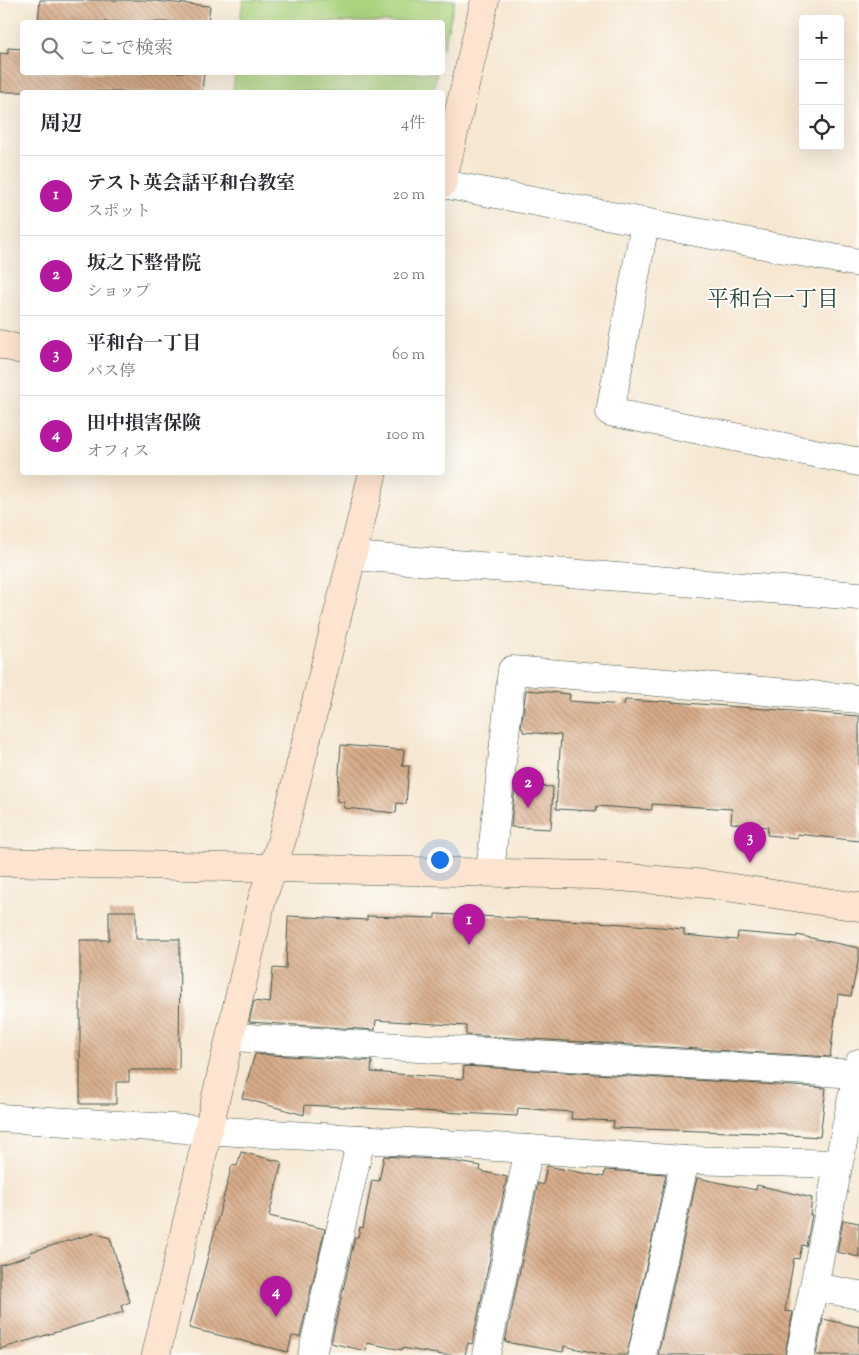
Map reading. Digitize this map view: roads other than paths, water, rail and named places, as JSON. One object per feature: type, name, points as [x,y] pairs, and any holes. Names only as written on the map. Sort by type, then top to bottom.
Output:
[{"type":"street","points":[[445,175],[485,0]]},
{"type":"street","points":[[445,184],[859,263]]},
{"type":"street","points":[[645,223],[610,412],[859,462]]},
{"type":"street","points":[[0,344],[20,349]]},
{"type":"street","points":[[156,1355],[262,903],[282,839],[372,475]]},
{"type":"street","points":[[352,556],[859,596]]},
{"type":"street","points":[[490,872],[512,670],[859,699]]},
{"type":"street","points":[[0,862],[594,875],[707,884],[859,907]]},
{"type":"street","points":[[231,1037],[858,1068],[854,1114],[838,1164],[800,1355]]},
{"type":"street","points":[[0,1118],[361,1138],[685,1160],[838,1164]]},
{"type":"street","points":[[312,1355],[361,1138]]},
{"type":"street","points":[[486,1355],[529,1149]]},
{"type":"street","points":[[642,1355],[685,1160]]},
{"type":"street","points":[[814,1286],[859,1294]]},
{"type":"place","name":"坂之下整骨院","points":[[528,808]]},
{"type":"place","name":"平和台一丁目","points":[[750,863]]},
{"type":"place","name":"テスト英会話平和台教室","points":[[469,945]]},
{"type":"place","name":"田中損害保険","points":[[276,1317]]},
{"type":"district","name":"平和台一丁目","points":[[773,298]]}]
